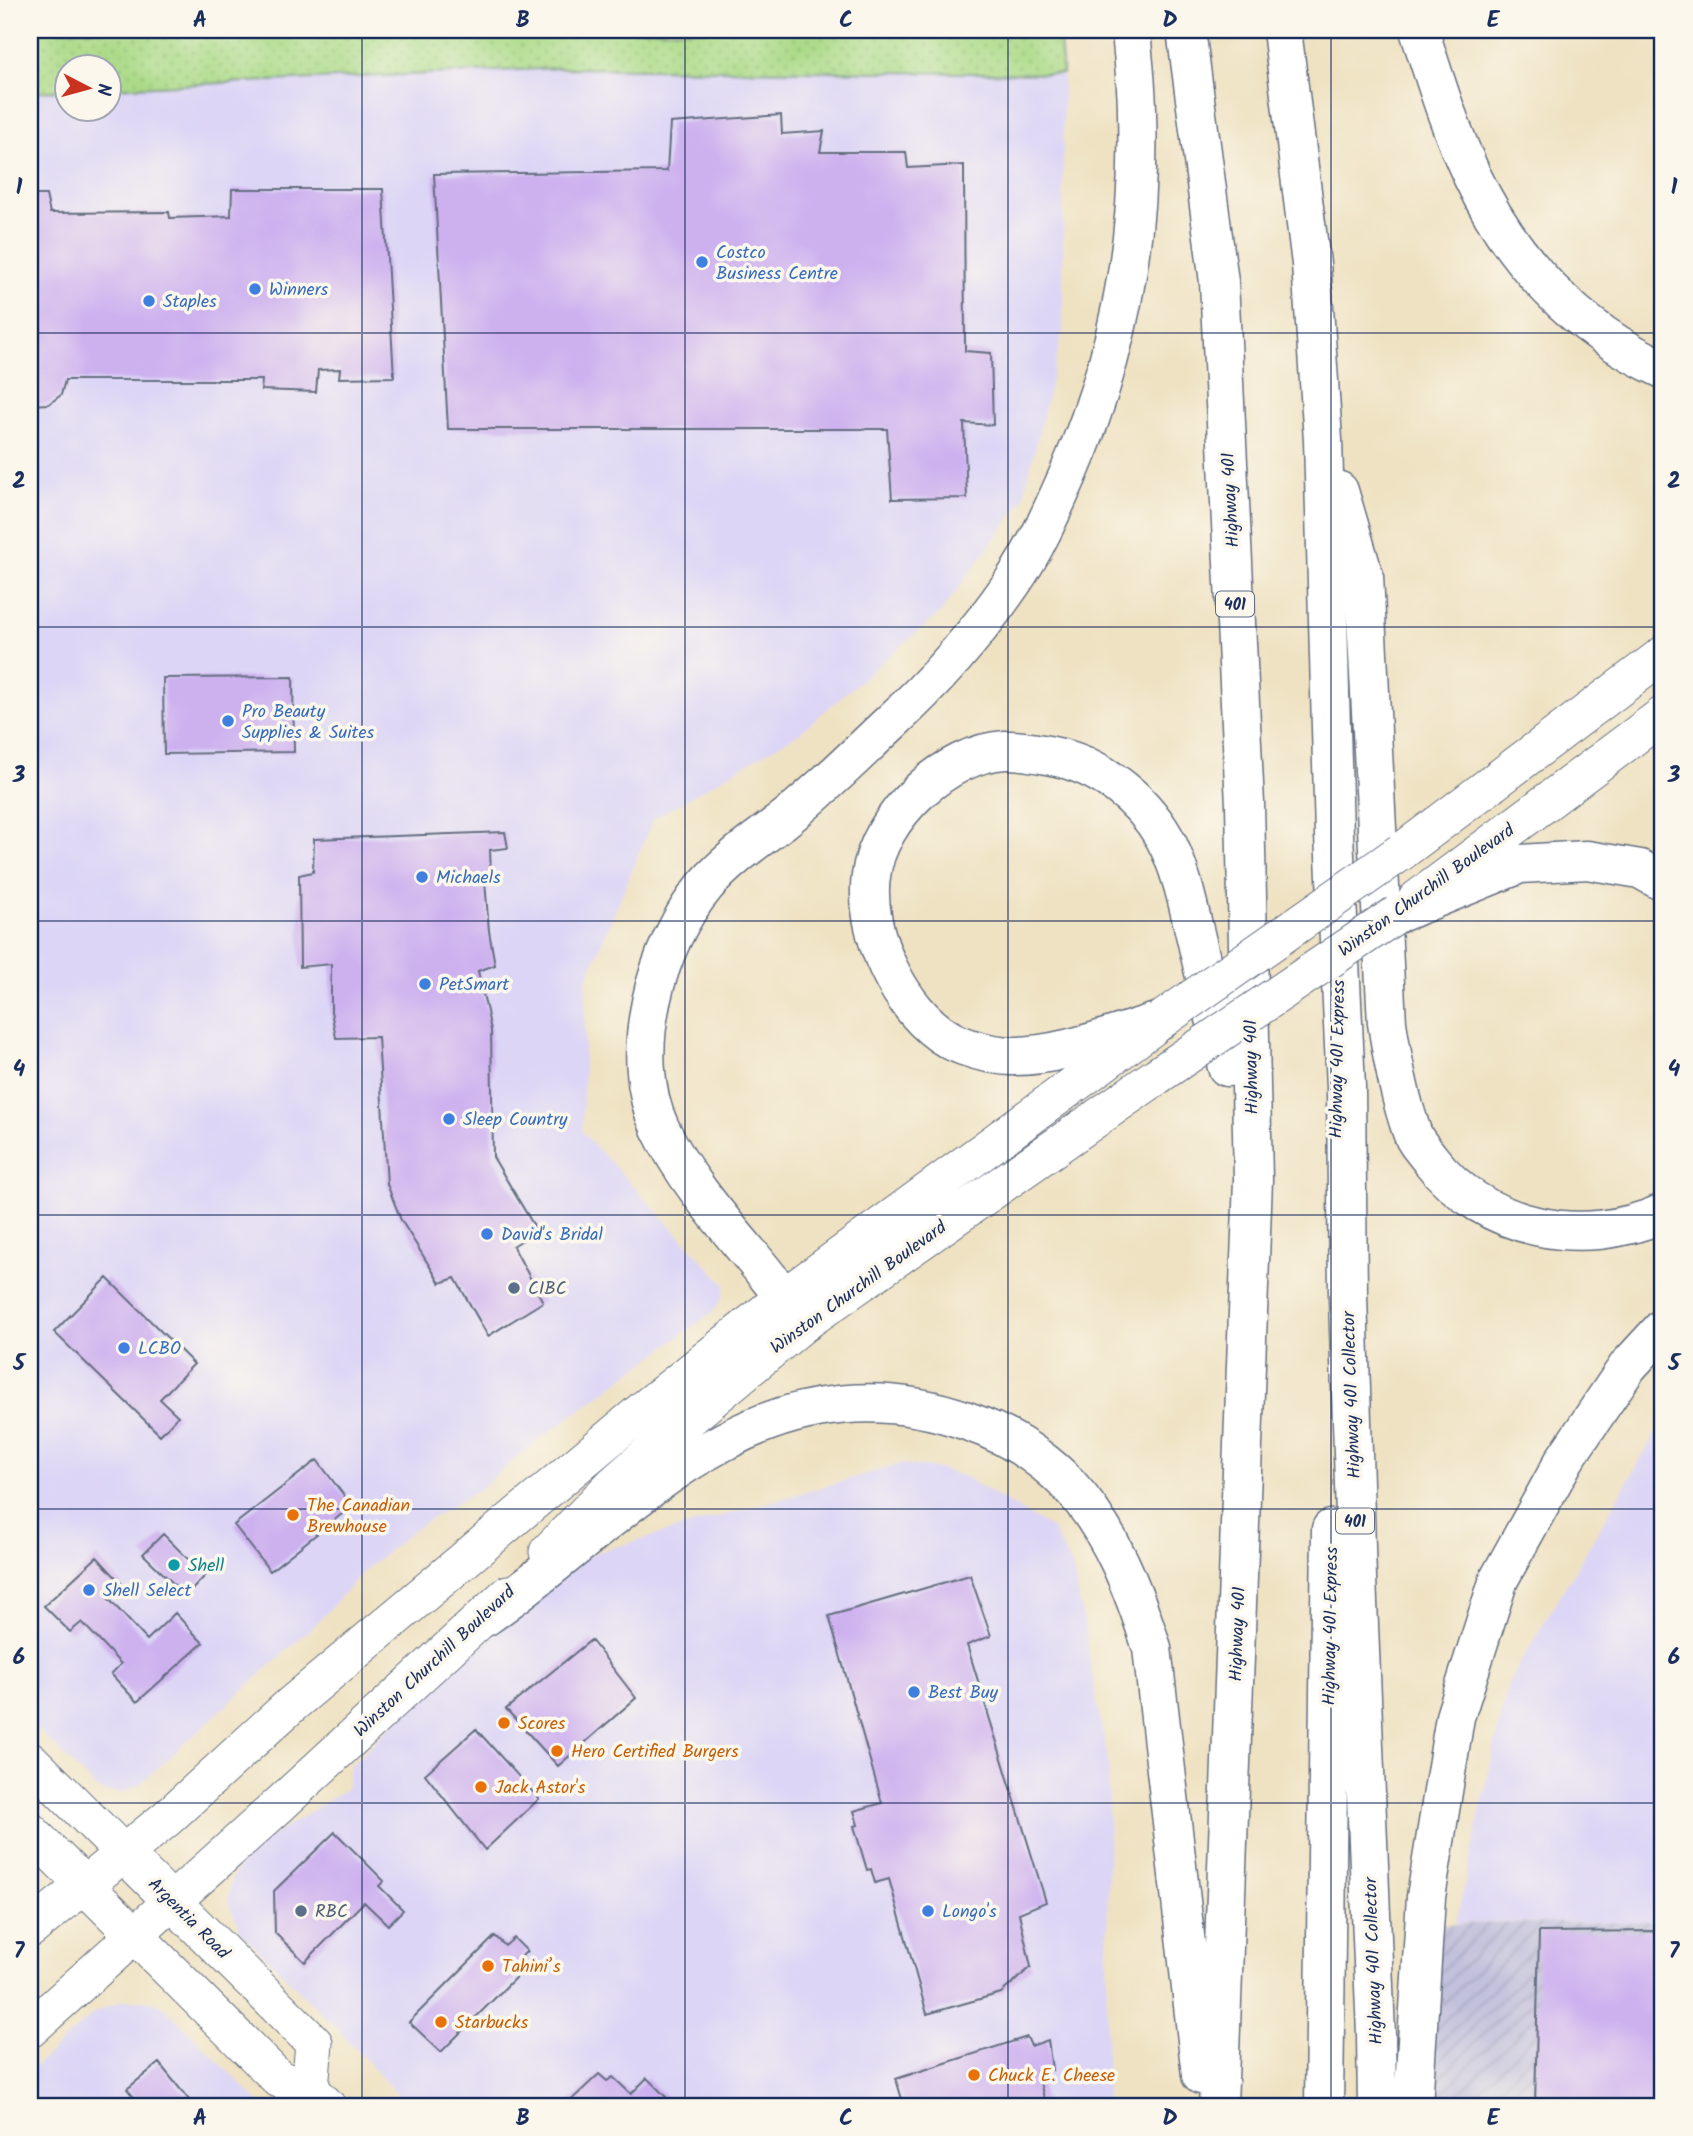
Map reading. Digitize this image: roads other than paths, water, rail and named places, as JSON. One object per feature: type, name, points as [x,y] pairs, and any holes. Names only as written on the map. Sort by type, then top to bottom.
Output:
[{"type":"highway","points":[[794,1309],[707,1201],[680,1164],[659,1125],[648,1087],[646,1040],[651,1001],[675,933],[704,887],[740,850],[782,821],[891,723],[971,639],[1015,579],[1055,506],[1099,399],[1117,331],[1125,283],[1135,186],[1137,113],[1131,30]]},
{"type":"highway","name":"Highway 401","points":[[1186,30],[1219,282],[1245,804],[1254,1180],[1218,2106]]},
{"type":"highway","name":"401","points":[[1282,30],[1311,264],[1323,440],[1338,935]]},
{"type":"highway","points":[[1419,30],[1444,107],[1472,177],[1510,243],[1552,293],[1585,322],[1623,349],[1663,369]]},
{"type":"highway","points":[[1323,440],[1364,576],[1387,1023],[1395,1081],[1414,1138],[1442,1173],[1468,1198],[1509,1219],[1551,1229],[1590,1231],[1628,1224],[1663,1213]]},
{"type":"highway","points":[[1160,1021],[1079,1045],[1029,1055],[1008,1056],[950,1040],[921,1017],[902,992],[883,954],[874,930],[871,902],[871,874],[882,841],[901,810],[928,783],[958,762],[981,754],[1006,750],[1067,758],[1123,787],[1145,811],[1164,838],[1178,870],[1254,1180]]},
{"type":"highway","points":[[1397,914],[1520,864],[1587,860],[1640,869],[1663,882]]},
{"type":"highway","name":"Highway 401 Express","points":[[1324,2106],[1338,935]]},
{"type":"highway","name":"Highway 401 Collector","points":[[1338,935],[1346,1087],[1349,1309],[1377,2106]]},
{"type":"highway","points":[[1413,2106],[1426,1897],[1453,1730],[1499,1579],[1565,1459],[1628,1366],[1663,1328]]},
{"type":"highway","points":[[485,1617],[527,1588],[641,1495],[687,1462],[748,1429],[791,1413],[861,1402],[910,1405],[982,1426],[1028,1451],[1068,1484],[1100,1525],[1138,1602],[1152,1648],[1205,2106]]},
{"type":"main road","name":"Winston Churchill Boulevard","points":[[30,2029],[485,1617],[613,1485],[686,1421],[794,1309],[1160,1021],[1401,852],[1663,655]]},
{"type":"main road","name":"Winston Churchill Boulevard","points":[[30,1929],[166,1819],[291,1705],[632,1418],[794,1309],[1157,1076],[1397,914],[1663,715]]},
{"type":"main road","name":"Argentia Road","points":[[30,1760],[314,2043],[319,2098]]},
{"type":"main road","name":"Argentia Road","points":[[30,1831],[279,2079],[319,2098]]},
{"type":"place","name":"Costco Business Centre","points":[[702,262]]},
{"type":"place","name":"Winners","points":[[255,289]]},
{"type":"place","name":"Staples","points":[[149,301]]},
{"type":"place","name":"Pro Beauty Supplies & Suites","points":[[228,721]]},
{"type":"place","name":"Michaels","points":[[422,877]]},
{"type":"place","name":"PetSmart","points":[[425,984]]},
{"type":"place","name":"Sleep Country","points":[[449,1119]]},
{"type":"place","name":"David's Bridal","points":[[487,1234]]},
{"type":"place","name":"CIBC","points":[[514,1288]]},
{"type":"place","name":"LCBO","points":[[124,1348]]},
{"type":"place","name":"The Canadian Brewhouse","points":[[293,1515]]},
{"type":"place","name":"Shell","points":[[174,1565]]},
{"type":"place","name":"Shell Select","points":[[89,1590]]},
{"type":"place","name":"Best Buy","points":[[914,1692]]},
{"type":"place","name":"Scores","points":[[504,1723]]},
{"type":"place","name":"Hero Certified Burgers","points":[[557,1751]]},
{"type":"place","name":"Jack Astor's","points":[[481,1787]]},
{"type":"place","name":"RBC","points":[[301,1911]]},
{"type":"place","name":"Longo's","points":[[928,1911]]},
{"type":"place","name":"Tahini’s","points":[[488,1966]]},
{"type":"place","name":"Starbucks","points":[[441,2022]]},
{"type":"place","name":"Chuck E. Cheese","points":[[974,2075]]}]
